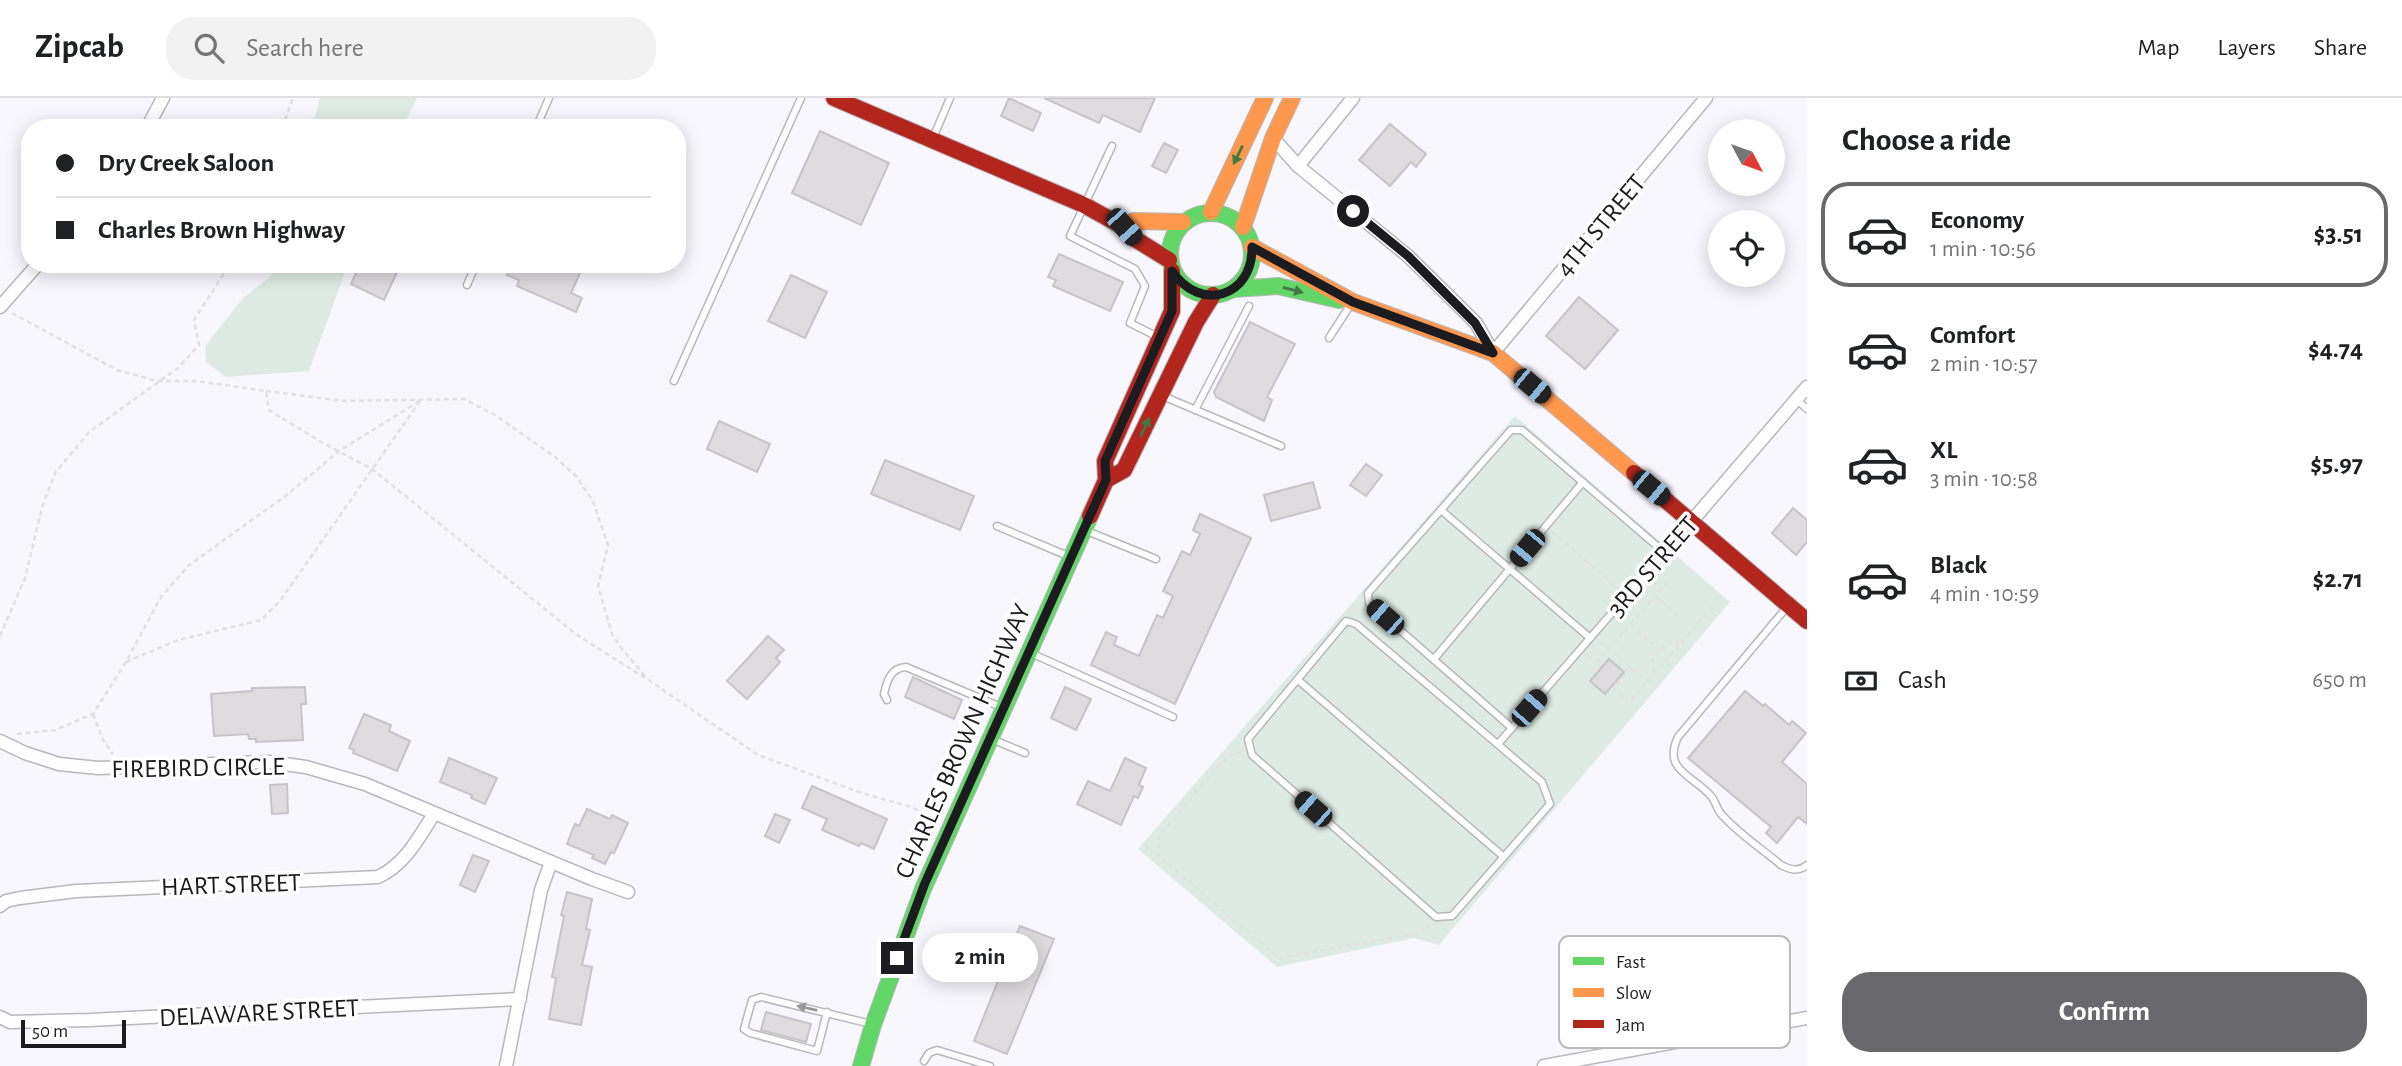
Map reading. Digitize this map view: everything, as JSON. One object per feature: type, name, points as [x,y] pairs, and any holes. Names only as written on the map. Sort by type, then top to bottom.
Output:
[{"type":"main road","points":[[834,98],[1084,205],[1124,227],[1135,239],[1171,266]]},
{"type":"main road","points":[[1211,212],[1265,98]]},
{"type":"main road","points":[[1242,227],[1273,138],[1292,98]]},
{"type":"main road","points":[[1233,289],[1249,271],[1252,259],[1252,247],[1242,227],[1234,219],[1211,212],[1192,216],[1174,233],[1170,246],[1171,266],[1179,282],[1189,290],[1213,295],[1260,285],[1284,287],[1317,297],[1353,302]]},
{"type":"main road","points":[[1124,227],[1134,221],[1184,222]]},
{"type":"main road","points":[[1252,247],[1353,302],[1493,353],[1807,621]]},
{"type":"main road","name":"CHARLES BROWN HIGHWAY","points":[[861,1066],[873,1025],[923,889],[1106,480],[1105,461],[1172,311],[1171,266]]},
{"type":"main road","name":"CHARLES BROWN HIGHWAY","points":[[1106,480],[1124,470],[1196,322],[1213,295]]},
{"type":"street","points":[[152,119],[163,98]]},
{"type":"street","points":[[1298,166],[1353,98]]},
{"type":"street","name":"4TH STREET","points":[[1493,353],[1706,98]]},
{"type":"street","points":[[1273,138],[1298,166],[1408,256],[1475,323],[1493,353]]},
{"type":"street","points":[[0,307],[30,273]]},
{"type":"street","name":"3RD STREET","points":[[1691,522],[1807,387]]},
{"type":"street","name":"FIREBIRD CIRCLE","points":[[0,741],[25,753],[59,764],[98,768],[270,762],[306,767],[365,784],[628,892]]},
{"type":"street","name":"HART STREET","points":[[0,906],[6,901],[20,898],[76,891],[378,877],[390,872],[407,855],[435,814]]},
{"type":"street","points":[[506,1066],[541,890],[551,862]]},
{"type":"street","name":"DELAWARE STREET","points":[[0,1017],[10,1022],[89,1020],[520,999]]},
{"type":"street","points":[[1544,1066],[1643,1048]]},
{"type":"lane","points":[[540,119],[548,98]]},
{"type":"lane","points":[[674,381],[801,98]]},
{"type":"lane","points":[[932,140],[950,98]]},
{"type":"lane","points":[[1112,146],[1070,236],[1135,269],[1145,286],[1130,323],[1160,338]]},
{"type":"lane","points":[[467,285],[472,273]]},
{"type":"lane","points":[[1329,338],[1353,302]]},
{"type":"lane","points":[[1195,410],[1249,306]]},
{"type":"lane","points":[[1160,395],[1281,446]]},
{"type":"lane","points":[[1796,400],[1807,408]]},
{"type":"lane","points":[[1512,728],[1369,603],[1368,593],[1511,430],[1522,430],[1664,552]]},
{"type":"lane","points":[[1434,659],[1583,482]]},
{"type":"lane","points":[[1441,510],[1591,636]]},
{"type":"lane","name":"3RD STREET","points":[[1498,744],[1691,522]]},
{"type":"lane","points":[[997,526],[1070,556]]},
{"type":"lane","points":[[1082,529],[1156,559]]},
{"type":"lane","points":[[1788,605],[1678,737],[1673,748],[1679,769],[1713,797],[1720,814],[1781,865],[1791,870],[1802,869],[1807,865]]},
{"type":"lane","points":[[1346,621],[1356,624],[1498,744],[1542,782],[1550,804],[1452,916],[1436,917],[1252,755],[1248,738],[1346,621]]},
{"type":"lane","points":[[1028,651],[1173,717]]},
{"type":"lane","points":[[887,700],[884,694],[887,680],[896,669],[906,667],[1003,708]]},
{"type":"lane","points":[[1298,680],[1504,857]]},
{"type":"lane","points":[[989,738],[1025,753]]},
{"type":"lane","points":[[827,1012],[817,1051],[744,1029],[752,1000],[761,997],[827,1012],[873,1025]]},
{"type":"lane","points":[[924,1061],[936,1050],[990,1066]]},
{"type":"path","points":[[285,119],[293,98]]},
{"type":"path","points":[[0,636],[25,578],[42,507],[55,473],[89,432],[157,381],[178,369],[199,345],[194,320],[224,273]]},
{"type":"path","points":[[0,307],[117,370],[157,381],[197,381],[344,401],[464,399],[495,415],[555,457],[576,476],[593,501],[608,545],[598,586],[612,634],[650,681]]},
{"type":"path","points":[[266,391],[269,410],[372,469],[577,635],[758,755],[862,793],[911,807],[950,826]]},
{"type":"path","points":[[14,735],[55,730],[93,714],[126,663],[161,597],[188,566],[288,494],[339,451],[422,399]]},
{"type":"path","points":[[126,663],[178,640],[261,620],[280,601],[422,399]]},
{"type":"path","points":[[1545,527],[1626,596]]},
{"type":"path","points":[[1597,662],[1671,578]]},
{"type":"path","points":[[1655,596],[1678,616]]},
{"type":"path","points":[[1631,668],[1614,689],[1629,703],[1714,605]]},
{"type":"path","points":[[1630,624],[1661,651]]},
{"type":"path","points":[[1591,636],[1648,682]]},
{"type":"path","points":[[1654,675],[1653,659],[1667,643],[1682,642]]},
{"type":"path","points":[[1581,649],[1601,666]]},
{"type":"path","points":[[93,714],[103,740],[123,767]]},
{"type":"path","points":[[1252,755],[1235,752],[1218,766],[1160,835],[1158,856],[1279,958],[1420,933],[1436,917]]},
{"type":"shaded area","points":[[320,98],[417,98],[406,119],[314,119]]},
{"type":"shaded area","points":[[273,273],[345,273],[309,371],[226,377],[206,362],[205,346],[243,298]]},
{"type":"shaded area","points":[[1515,416],[1730,602],[1439,945],[1414,938],[1277,967],[1138,849]]},
{"type":"building","points":[[1009,98],[1041,113],[1033,131],[1001,116]]},
{"type":"building","points":[[1044,98],[1155,98],[1140,132],[1103,115],[1099,123]]},
{"type":"building","points":[[1390,124],[1426,154],[1416,167],[1411,162],[1390,186],[1359,160]]},
{"type":"building","points":[[820,131],[889,163],[861,225],[792,193]]},
{"type":"building","points":[[1164,143],[1178,150],[1166,173],[1152,166]]},
{"type":"building","points":[[1059,254],[1123,282],[1110,311],[1053,286],[1056,280],[1048,277]]},
{"type":"building","points":[[356,273],[397,273],[384,300],[351,284]]},
{"type":"building","points":[[580,273],[571,293],[582,298],[576,312],[517,286],[519,280],[507,275]]},
{"type":"building","points":[[791,275],[827,292],[805,338],[768,321]]},
{"type":"building","points":[[1579,297],[1618,330],[1585,369],[1546,336]]},
{"type":"building","points":[[1250,322],[1295,344],[1267,397],[1272,400],[1264,421],[1216,397],[1214,392]]},
{"type":"building","points":[[719,421],[770,444],[757,472],[707,449]]},
{"type":"building","points":[[885,460],[974,496],[960,530],[871,494]]},
{"type":"building","points":[[1366,464],[1382,475],[1366,496],[1350,485]]},
{"type":"building","points":[[1313,482],[1320,508],[1271,521],[1264,495]]},
{"type":"building","points":[[1793,508],[1807,520],[1807,542],[1796,555],[1772,533]]},
{"type":"building","points":[[1200,514],[1251,538],[1175,704],[1091,665],[1106,632],[1117,637],[1114,645],[1139,656],[1157,615],[1163,618],[1173,596],[1163,591],[1182,551],[1190,555],[1200,534],[1193,530]]},
{"type":"building","points":[[768,636],[784,650],[776,658],[780,662],[747,699],[727,681]]},
{"type":"building","points":[[1609,659],[1624,672],[1605,694],[1590,681]]},
{"type":"building","points":[[913,677],[962,700],[954,719],[905,697]]},
{"type":"building","points":[[305,687],[306,704],[301,704],[303,740],[256,742],[256,739],[249,739],[248,734],[214,736],[211,694],[252,691],[252,688]]},
{"type":"building","points":[[1065,687],[1091,699],[1076,730],[1051,718]]},
{"type":"building","points":[[1745,691],[1789,725],[1792,721],[1806,733],[1782,762],[1807,784],[1807,824],[1798,817],[1777,843],[1766,833],[1771,827],[1688,758]]},
{"type":"building","points":[[364,714],[391,725],[389,731],[410,741],[397,771],[353,753],[354,750],[349,748]]},
{"type":"building","points":[[449,758],[497,778],[485,804],[471,798],[472,795],[440,782]]},
{"type":"building","points":[[1125,758],[1146,768],[1139,785],[1143,787],[1138,798],[1134,796],[1121,825],[1077,804],[1088,781],[1110,791]]},
{"type":"building","points":[[287,784],[288,813],[272,814],[270,785]]},
{"type":"building","points":[[812,786],[887,819],[874,849],[861,843],[859,846],[822,830],[827,819],[802,808]]},
{"type":"building","points":[[587,809],[610,819],[612,815],[628,823],[614,853],[611,852],[605,864],[592,858],[594,855],[567,844],[575,824],[579,826]]},
{"type":"building","points":[[775,814],[790,820],[779,843],[765,836]]},
{"type":"building","points":[[473,855],[489,861],[475,892],[460,885]]},
{"type":"building","points":[[567,892],[592,899],[586,929],[590,930],[582,965],[592,967],[581,1025],[549,1019],[556,978],[552,977]]},
{"type":"building","points":[[1020,926],[1054,939],[1007,1054],[974,1041]]},
{"type":"building","points":[[766,1012],[811,1024],[806,1042],[761,1030]]},
{"type":"traffic: fast","points":[[1203,213],[1219,213],[1234,220],[1245,231],[1252,246],[1252,254],[1249,270],[1240,283],[1219,295],[1203,295],[1188,288],[1177,277],[1170,262],[1170,246],[1177,231],[1188,220],[1203,213]]},
{"type":"traffic: fast","points":[[1233,289],[1278,286],[1339,300]]},
{"type":"traffic: fast","points":[[861,1066],[873,1025],[923,889],[1090,516]]},
{"type":"traffic: slow","points":[[1211,212],[1265,98]]},
{"type":"traffic: slow","points":[[1243,227],[1273,138],[1292,98]]},
{"type":"traffic: slow","points":[[1124,227],[1134,221],[1183,222]]},
{"type":"traffic: slow","points":[[1252,247],[1353,302],[1493,353],[1634,473]]},
{"type":"traffic: jam","points":[[834,98],[1084,205],[1124,227],[1135,239],[1169,260]]},
{"type":"traffic: jam","points":[[1090,516],[1106,480],[1105,461],[1172,311],[1172,271]]},
{"type":"traffic: jam","points":[[1106,480],[1124,470],[1196,322],[1213,295]]},
{"type":"traffic: jam","points":[[1634,473],[1807,621]]},
{"type":"route","points":[[897,958],[925,883],[1106,480],[1105,461],[1172,311],[1172,271],[1179,282],[1189,290],[1201,294],[1224,293],[1233,289],[1249,271],[1252,247],[1353,302],[1493,353],[1475,323],[1408,256],[1353,211]]}]
